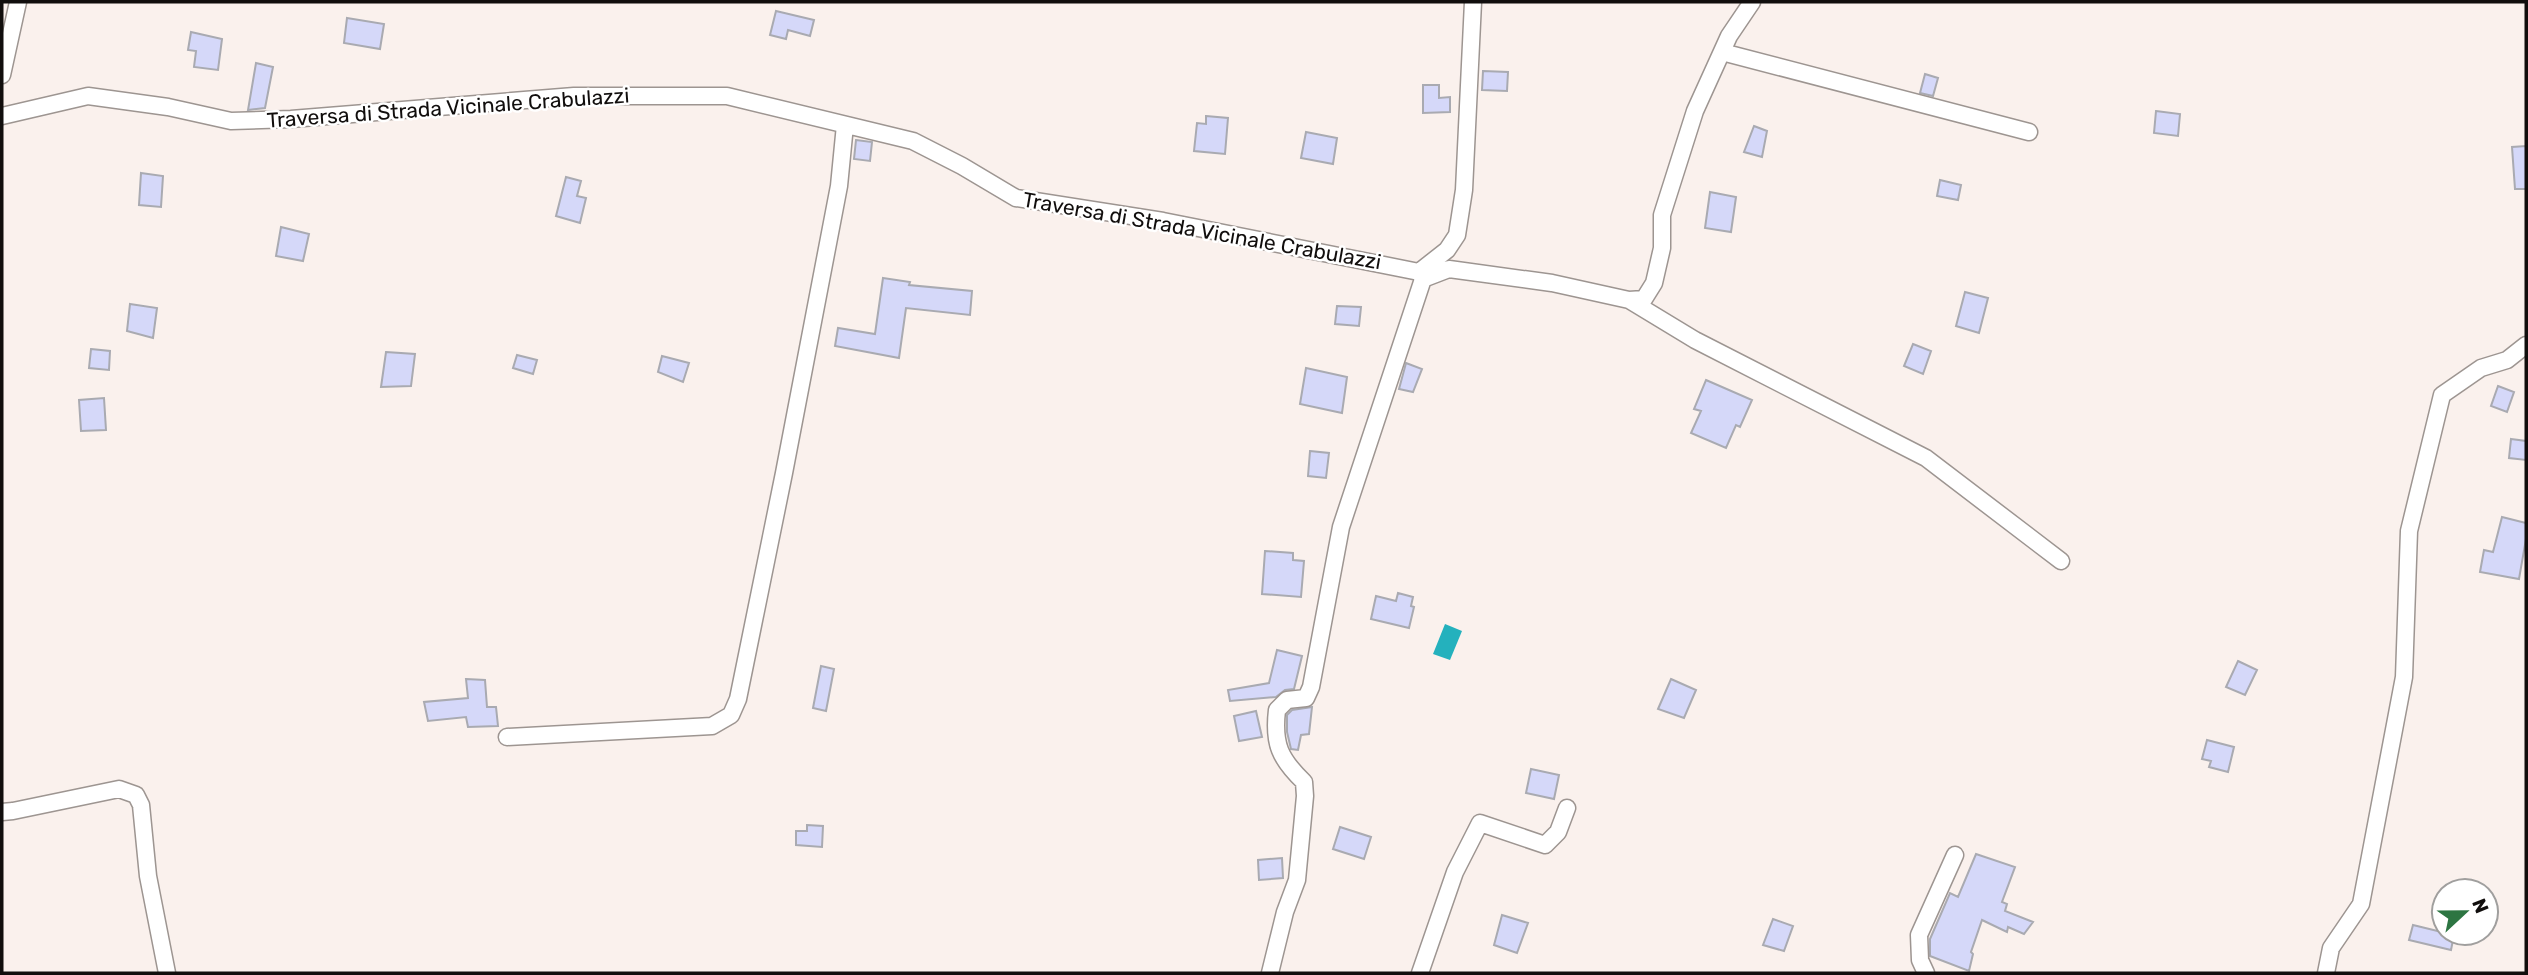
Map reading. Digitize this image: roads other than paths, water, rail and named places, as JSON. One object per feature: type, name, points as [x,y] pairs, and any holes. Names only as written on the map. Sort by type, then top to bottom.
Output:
[{"type":"street","points":[[2,75],[18,2]]},
{"type":"street","points":[[1269,973],[1297,880],[1305,796],[1304,782],[1288,766],[1276,742],[1277,710],[1287,700],[1306,698],[1311,687],[1341,527],[1421,275],[1447,250],[1457,234],[1464,190],[1473,2]]},
{"type":"street","points":[[1421,275],[1449,269],[1552,283],[1629,300],[1644,299],[1654,283],[1662,248],[1662,215],[1695,111],[1729,36],[1752,2]]},
{"type":"street","points":[[1722,52],[2029,132]]},
{"type":"street","name":"Traversa di Strada Vicinale Crabulazzi","points":[[2,116],[88,96],[168,107],[231,121],[291,120],[574,96],[727,96],[913,141],[1016,198],[1163,221],[1421,275]]},
{"type":"street","points":[[507,737],[712,726],[731,715],[738,699],[784,473],[839,186],[845,125]]},
{"type":"street","points":[[1629,300],[1695,340],[1926,458],[2061,561]]},
{"type":"street","points":[[2326,973],[2331,948],[2361,904],[2404,677],[2409,531],[2442,395],[2481,368],[2507,360],[2526,345]]},
{"type":"street","points":[[2,812],[120,789],[136,795],[141,806],[148,876],[167,973]]},
{"type":"street","points":[[1420,973],[1455,872],[1480,823],[1545,845],[1558,832],[1567,808]]},
{"type":"street","points":[[1926,973],[1920,960],[1919,934],[1955,855]]},
{"type":"water","points":[[1445,624],[1462,631],[1450,660],[1433,654]]}]
